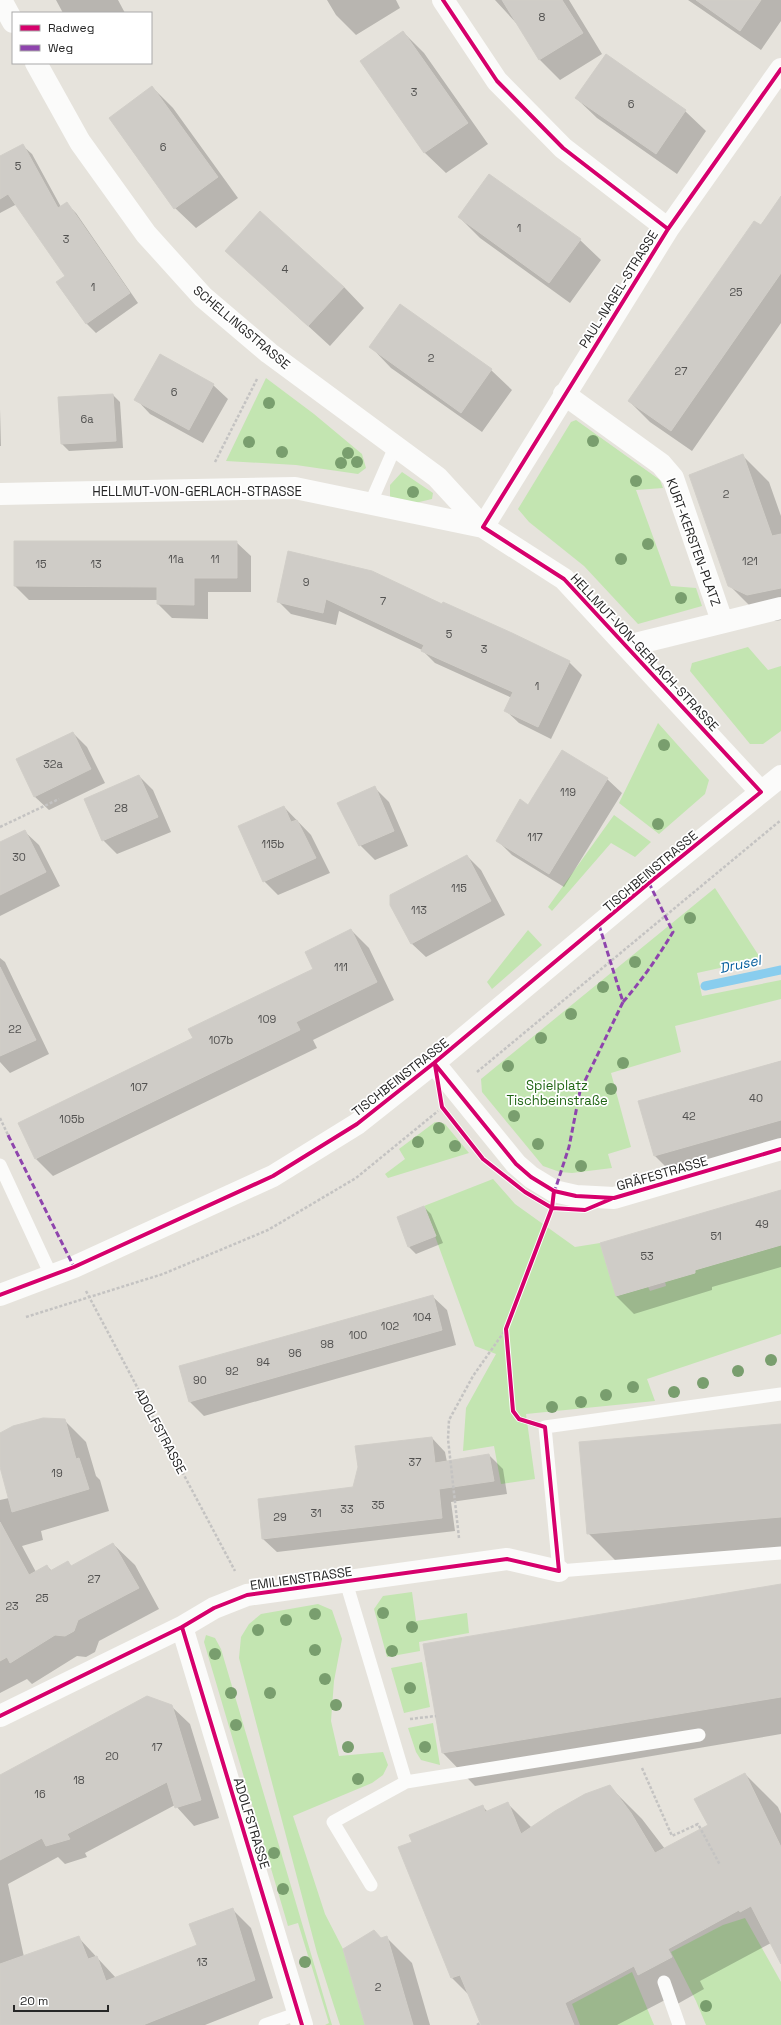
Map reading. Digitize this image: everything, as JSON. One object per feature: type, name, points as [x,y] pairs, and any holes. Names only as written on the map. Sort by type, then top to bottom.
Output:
[{"type":"street","points":[[1,0],[12,20]]},
{"type":"street","points":[[443,0],[497,81],[541,126],[563,148],[668,229]]},
{"type":"street","name":"SCHELLINGSTRASSE","points":[[37,64],[80,142],[146,234],[203,297],[269,353],[394,447],[437,477],[483,527]]},
{"type":"street","name":"PAUL-NAGEL-STRASSE","points":[[483,527],[564,394],[668,229],[781,69]]},
{"type":"street","name":"KURT-KERSTEN-PLATZ","points":[[564,394],[660,464],[673,478],[722,621]]},
{"type":"street","name":"HELLMUT-VON-GERLACH-STRASSE","points":[[0,494],[295,488],[371,502],[437,519],[483,527],[564,579],[761,792]]},
{"type":"street","points":[[627,646],[722,621],[781,608]]},
{"type":"street","name":"TISCHBEINSTRASSE","points":[[0,1295],[74,1267],[274,1176],[357,1124],[434,1063],[649,883],[781,776]]},
{"type":"street","name":"GRÄFESTRASSE","points":[[434,1063],[516,1164],[531,1177],[554,1190],[576,1196],[614,1198],[781,1149]]},
{"type":"street","name":"EMILIENSTRASSE","points":[[0,1716],[182,1627],[214,1608],[247,1595],[507,1559],[558,1571]]},
{"type":"street","name":"ADOLFSTRASSE","points":[[182,1627],[300,2019]]},
{"type":"lane","points":[[371,502],[394,447]]},
{"type":"lane","points":[[0,1165],[51,1275]]},
{"type":"lane","points":[[781,1394],[545,1427],[558,1571],[781,1553]]},
{"type":"lane","points":[[346,1582],[406,1782]]},
{"type":"lane","points":[[370,1885],[333,1822],[406,1782],[699,1735]]},
{"type":"lane","points":[[664,1982],[679,2025]]},
{"type":"lane","points":[[265,2025],[300,2019]]},
{"type":"path","points":[[217,489],[214,465],[269,353]]},
{"type":"path","points":[[0,827],[59,799]]},
{"type":"path","points":[[22,1318],[163,1274],[268,1230],[356,1178],[442,1107],[473,1075],[781,820]]},
{"type":"path","points":[[0,1118],[8,1135]]},
{"type":"path","points":[[462,1566],[448,1439],[449,1420],[473,1376],[506,1329]]},
{"type":"path","points":[[632,1746],[672,1836],[698,1824],[720,1865]]},
{"type":"green space","points":[[266,378],[314,414],[362,454],[366,468],[358,474],[296,465],[226,461]]},
{"type":"green space","points":[[576,420],[660,480],[663,488],[636,490],[671,586],[696,588],[702,606],[638,624],[584,566],[529,522],[518,509],[571,422]]},
{"type":"green space","points":[[402,472],[433,493],[432,499],[415,503],[390,497],[390,485]]},
{"type":"green space","points":[[748,647],[768,670],[781,666],[781,731],[763,744],[750,744],[690,671],[692,663]]},
{"type":"green space","points":[[658,723],[709,780],[705,794],[659,834],[619,803]]},
{"type":"green space","points":[[614,815],[651,842],[635,857],[611,843],[552,911],[548,907]]},
{"type":"green space","name":"Spielplatz Tischbeinstraße","points":[[715,888],[761,959],[697,973],[702,996],[781,980],[781,999],[675,1026],[681,1052],[611,1073],[631,1147],[608,1154],[612,1168],[572,1173],[560,1172],[543,1166],[482,1092],[481,1079]]},
{"type":"green space","points":[[528,930],[542,945],[492,989],[487,982]]},
{"type":"green space","points":[[435,1122],[445,1124],[469,1153],[388,1178],[385,1174],[405,1159],[399,1149]]},
{"type":"green space","points":[[493,1179],[515,1204],[575,1247],[600,1243],[616,1296],[648,1287],[650,1291],[666,1286],[665,1281],[695,1273],[695,1270],[781,1245],[781,1334],[647,1379],[655,1401],[526,1414],[535,1479],[501,1484],[494,1446],[463,1451],[466,1408],[496,1354],[475,1346],[424,1206]]},
{"type":"green space","points":[[412,1592],[416,1621],[467,1613],[469,1633],[419,1642],[420,1651],[387,1657],[374,1609],[383,1596]]},
{"type":"green space","points":[[318,1604],[332,1610],[342,1639],[334,1681],[331,1721],[339,1756],[383,1752],[388,1765],[383,1775],[372,1783],[293,1816],[325,1914],[343,1949],[365,2025],[340,2025],[317,1953],[239,1658],[241,1637],[249,1624],[261,1614]]},
{"type":"green space","points":[[206,1635],[215,1638],[221,1649],[332,2025],[325,2025],[329,2023],[310,1961],[302,1964],[301,1962],[309,1959],[298,1923],[288,1926],[204,1642]]},
{"type":"green space","points":[[422,1662],[430,1707],[404,1713],[391,1668]]},
{"type":"green space","points":[[433,1723],[440,1765],[421,1760],[416,1752],[408,1728]]},
{"type":"green space","points":[[745,1918],[781,1982],[781,2025],[706,2025],[696,2001],[671,1952],[723,1925]]},
{"type":"green space","points":[[632,1972],[654,2025],[580,2025],[572,2004]]},
{"type":"building","points":[[502,0],[562,0],[583,33],[539,60]]},
{"type":"building","points":[[696,0],[761,0],[740,31]]},
{"type":"building","points":[[403,31],[468,123],[424,153],[360,61]]},
{"type":"building","points":[[606,54],[686,110],[656,154],[575,98]]},
{"type":"building","points":[[152,86],[218,177],[174,209],[109,118]]},
{"type":"building","points":[[23,144],[58,208],[67,202],[130,293],[86,324],[56,282],[65,276],[8,194],[0,199],[0,156]]},
{"type":"building","points":[[489,174],[581,239],[549,283],[458,217]]},
{"type":"building","points":[[781,196],[781,273],[671,431],[628,401],[754,221],[761,225]]},
{"type":"building","points":[[260,211],[344,287],[308,326],[225,251]]},
{"type":"building","points":[[400,304],[492,369],[461,413],[369,347]]},
{"type":"building","points":[[160,354],[214,384],[189,430],[134,400]]},
{"type":"building","points":[[113,394],[116,441],[61,444],[58,397]]},
{"type":"building","points":[[743,454],[772,536],[781,534],[781,588],[747,595],[728,586],[689,475]]},
{"type":"building","points":[[14,541],[237,541],[237,578],[194,578],[194,605],[157,604],[157,587],[14,586]]},
{"type":"building","points":[[288,551],[372,571],[442,604],[443,602],[512,633],[570,661],[538,727],[504,711],[513,692],[421,651],[424,645],[326,599],[323,613],[277,602]]},
{"type":"building","points":[[73,732],[91,769],[34,797],[16,759]]},
{"type":"building","points":[[562,750],[608,778],[549,874],[496,841],[520,799],[528,805]]},
{"type":"building","points":[[139,775],[158,817],[102,841],[84,799]]},
{"type":"building","points":[[375,786],[394,831],[359,846],[337,803]]},
{"type":"building","points":[[284,806],[291,822],[297,820],[316,858],[263,882],[238,826]]},
{"type":"building","points":[[25,830],[46,872],[0,895],[0,842]]},
{"type":"building","points":[[467,855],[491,901],[411,944],[390,905],[390,895]]},
{"type":"building","points":[[351,929],[377,982],[296,1022],[300,1030],[35,1159],[18,1123],[193,1038],[188,1029],[313,969],[305,952]]},
{"type":"building","points":[[0,967],[36,1040],[0,1056]]},
{"type":"building","points":[[781,1061],[781,1120],[654,1156],[638,1101]]},
{"type":"building","points":[[781,1190],[781,1245],[695,1270],[695,1273],[616,1296],[600,1243]]},
{"type":"building","points":[[424,1206],[436,1236],[408,1247],[397,1217]]},
{"type":"building","points":[[433,1295],[442,1330],[189,1402],[179,1366]]},
{"type":"building","points":[[43,1418],[65,1419],[76,1459],[79,1458],[89,1489],[12,1512],[0,1467],[0,1433],[13,1426]]},
{"type":"building","points":[[781,1424],[781,1517],[587,1534],[579,1442]]},
{"type":"building","points":[[432,1437],[435,1463],[489,1454],[494,1481],[439,1489],[442,1518],[262,1539],[258,1499],[353,1487],[358,1467],[355,1446]]},
{"type":"building","points":[[0,1522],[29,1575],[47,1565],[50,1571],[68,1561],[71,1566],[113,1543],[139,1588],[78,1620],[74,1631],[65,1636],[55,1635],[10,1663],[7,1657],[0,1661]]},
{"type":"building","points":[[781,1584],[781,1697],[442,1753],[423,1644]]},
{"type":"building","points":[[147,1696],[172,1705],[201,1800],[175,1808],[167,1782],[67,1834],[70,1839],[46,1846],[42,1838],[0,1860],[0,1775]]},
{"type":"building","points":[[745,1773],[781,1847],[781,1964],[751,1906],[740,1912],[739,1910],[668,1949],[672,1957],[638,1975],[634,1966],[565,2003],[574,2025],[481,2025],[460,1975],[451,1978],[398,1847],[412,1842],[409,1835],[483,1805],[485,1812],[508,1802],[521,1834],[555,1811],[585,1794],[610,1785],[631,1813],[655,1853],[708,1825],[694,1799]]},
{"type":"building","points":[[233,1908],[255,1980],[143,2025],[0,2025],[0,1964],[79,1936],[88,1959],[97,1956],[106,1981],[197,1945],[189,1924]]},
{"type":"building","points":[[374,1930],[381,1938],[387,1936],[413,2025],[365,2025],[343,1949]]},
{"type":"waterway","name":"Drusel","points":[[705,986],[781,970]]},
{"type":"marked path","points":[[623,1002],[650,968],[673,932],[649,883]]},
{"type":"marked path","points":[[554,1193],[569,1147],[580,1091],[623,1002],[599,925]]},
{"type":"marked path","points":[[8,1135],[74,1267]]},
{"type":"cycle path","points":[[443,0],[497,81],[563,148],[668,229]]},
{"type":"cycle path","points":[[0,1295],[74,1267],[273,1176],[357,1124],[434,1063],[649,883],[761,792],[564,579],[483,527],[668,229],[781,69]]},
{"type":"cycle path","points":[[434,1063],[516,1164],[531,1177],[554,1191],[576,1196],[614,1198],[781,1149]]},
{"type":"cycle path","points":[[435,1065],[442,1107],[483,1159],[525,1192],[552,1208],[585,1210],[611,1199]]},
{"type":"cycle path","points":[[0,1716],[182,1627],[214,1608],[247,1595],[507,1559],[559,1571],[545,1427],[519,1419],[513,1411],[506,1329],[552,1208],[554,1191]]},
{"type":"cycle path","points":[[182,1627],[302,2025]]}]
